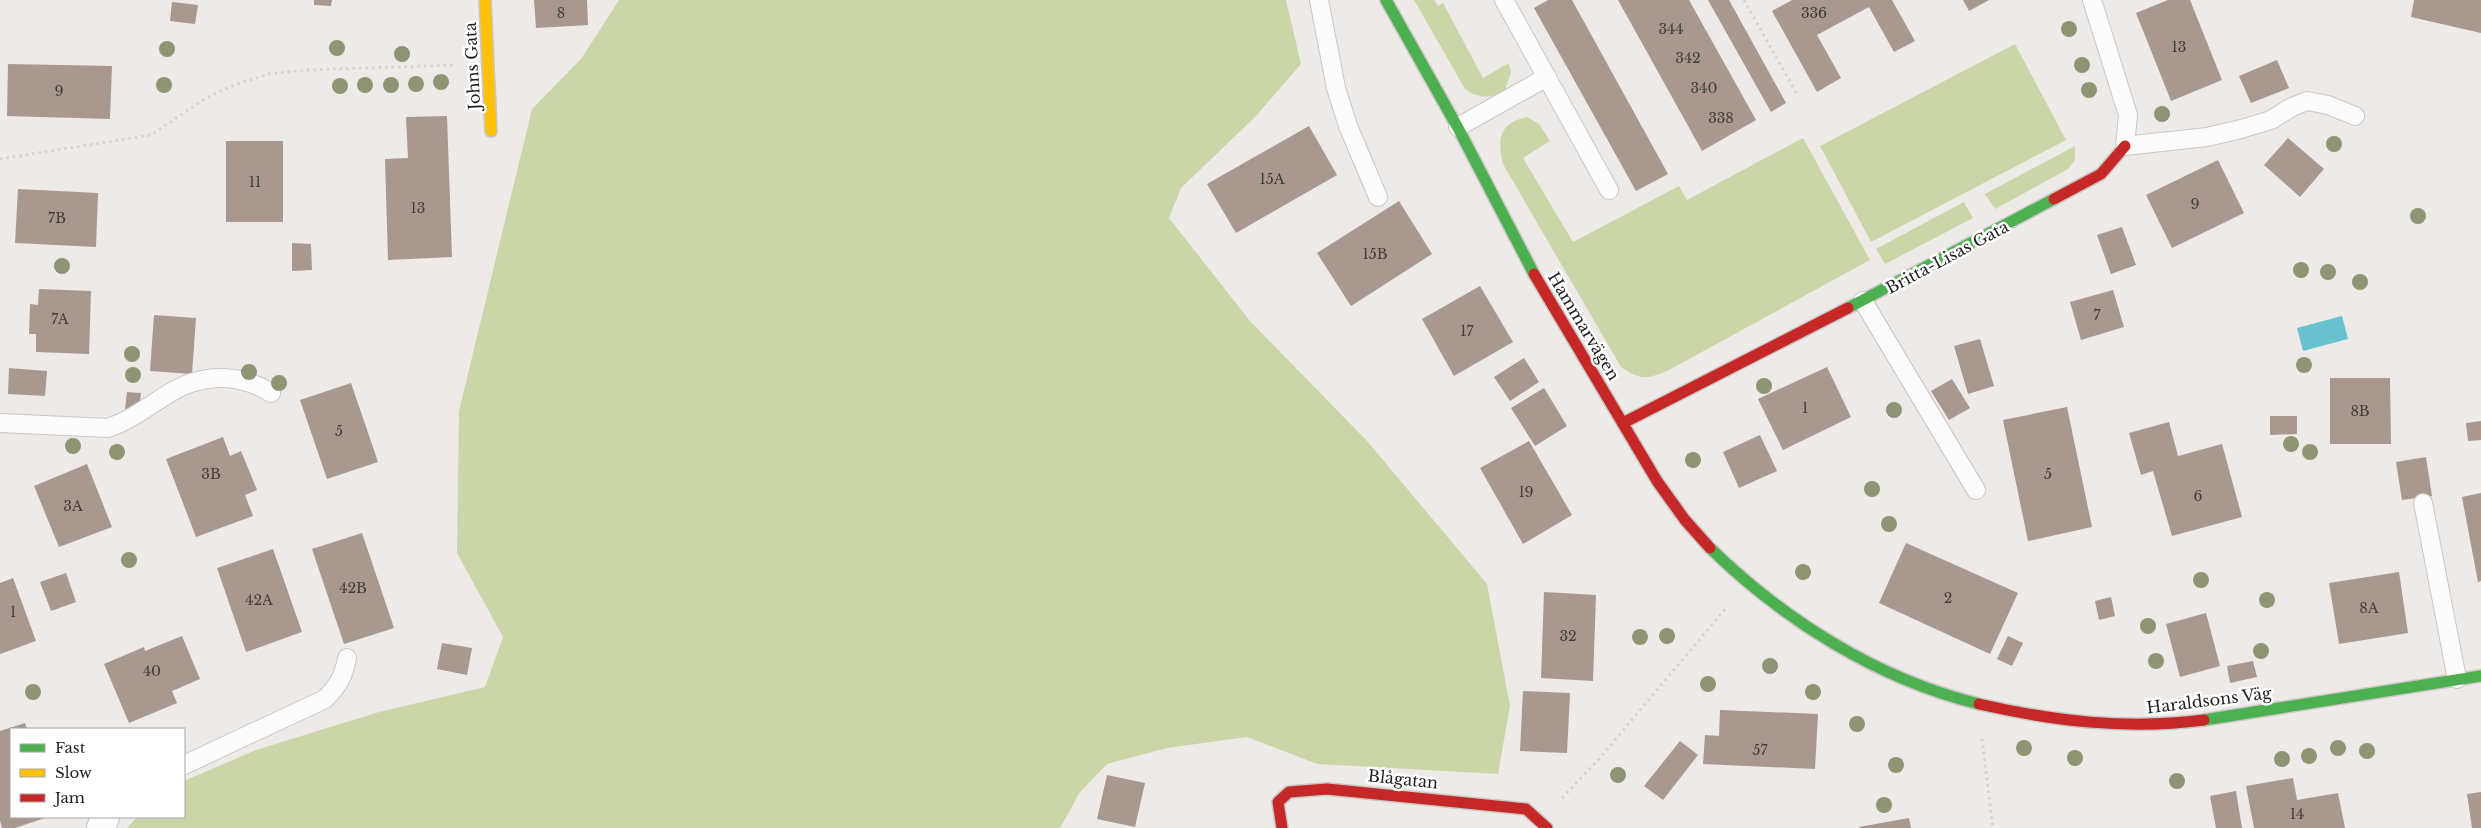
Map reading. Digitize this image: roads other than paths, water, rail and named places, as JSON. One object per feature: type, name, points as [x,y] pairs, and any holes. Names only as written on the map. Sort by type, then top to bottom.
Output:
[{"type":"street","name":"Johns Gata","points":[[484,0],[492,131]]},
{"type":"street","name":"Hammarvägen","points":[[1386,0],[1458,128],[1529,265],[1651,472],[1699,537],[1746,584],[1806,628]]},
{"type":"street","name":"Britta-Lisas Gata","points":[[1623,423],[1863,301],[2101,174],[2125,146]]},
{"type":"street","name":"Haraldsons Väg","points":[[1806,628],[1853,655],[1907,681],[1977,704],[2051,719],[2107,725],[2154,725],[2206,720],[2481,676]]},
{"type":"street","name":"Blågatan","points":[[1282,828],[1278,802],[1289,792],[1327,788],[1502,806],[1526,810],[1544,824]]},
{"type":"lane","points":[[1319,0],[1336,88],[1348,126],[1378,197]]},
{"type":"lane","points":[[1504,0],[1609,190]]},
{"type":"lane","points":[[2092,0],[2128,115],[2125,146],[2207,137],[2241,129],[2271,120],[2292,107],[2307,101],[2328,105],[2355,116]]},
{"type":"lane","points":[[1458,128],[1547,77]]},
{"type":"lane","points":[[1863,301],[1976,490]]},
{"type":"lane","points":[[0,423],[108,428],[125,422],[188,382],[211,378],[240,379],[257,384],[271,393]]},
{"type":"lane","points":[[2423,502],[2456,679]]},
{"type":"lane","points":[[185,765],[325,699],[338,686],[345,671],[347,658]]},
{"type":"water","points":[[2342,316],[2348,339],[2303,351],[2297,328]]}]
